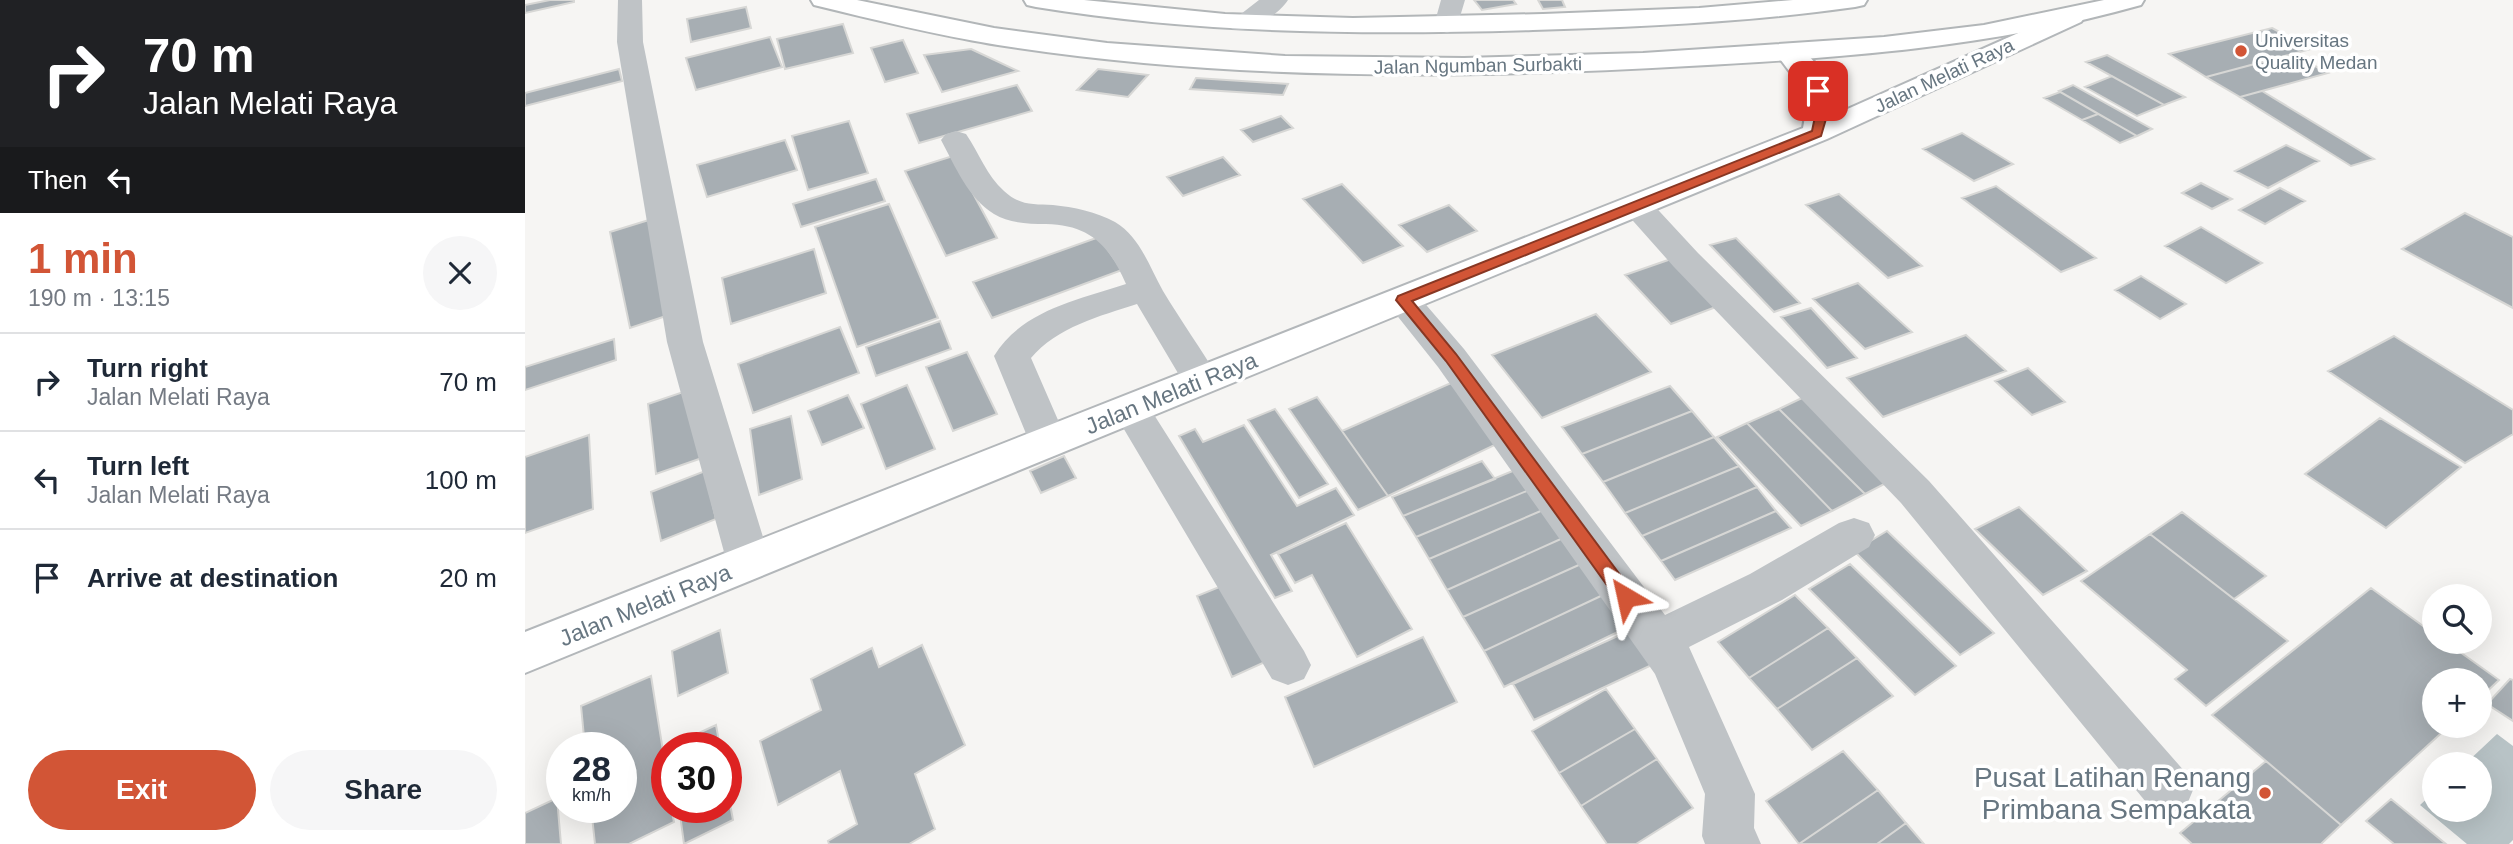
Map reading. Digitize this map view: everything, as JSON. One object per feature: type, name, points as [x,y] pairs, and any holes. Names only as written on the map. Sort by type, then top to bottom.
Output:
[{"type":"main road","name":"Jalan Ngumban Surbakti","points":[[823,0],[1016,40],[1187,59],[1361,67],[1621,62],[1894,44],[2072,17],[2132,0]]},
{"type":"main road","name":"Jalan Ngumban Surbakti","points":[[1036,0],[1241,23],[1447,25],[1634,19],[1855,0]]},
{"type":"main road","name":"Jalan Melati Raya","points":[[525,653],[1817,133],[2072,17]]},
{"type":"main road","points":[[1788,52],[1806,71],[1818,91],[1822,112],[1817,133]]},
{"type":"street","points":[[630,0],[632,54],[685,342],[750,562]]},
{"type":"street","points":[[1241,23],[1276,0]]},
{"type":"street","points":[[1447,25],[1453,0]]},
{"type":"street","points":[[956,139],[978,182],[1013,211],[1058,216],[1107,230],[1123,243],[1145,289],[1201,381]]},
{"type":"street","points":[[1637,206],[1686,260],[1915,492],[2168,790]]},
{"type":"street","points":[[1048,443],[1013,356],[1030,335],[1145,289]]},
{"type":"street","points":[[1403,300],[1451,358],[1673,662],[1730,794],[1726,841]]},
{"type":"street","points":[[1131,409],[1288,666]]},
{"type":"street","points":[[1658,640],[1766,587],[1854,536]]},
{"type":"shaded area","points":[[2497,734],[2513,746],[2513,840],[2509,844],[2467,844],[2440,822],[2492,822],[2492,752],[2478,752]]},
{"type":"building","points":[[550,0],[574,2],[525,13],[525,5]]},
{"type":"building","points":[[1474,0],[1513,0],[1516,4],[1482,10]]},
{"type":"building","points":[[1538,0],[1562,0],[1565,7],[1543,9]]},
{"type":"building","points":[[746,7],[751,28],[691,42],[687,19]]},
{"type":"building","points":[[843,24],[853,53],[785,69],[777,39]]},
{"type":"building","name":"Universitas Quality Medan","points":[[2272,28],[2311,49],[2206,77],[2169,54]]},
{"type":"building","points":[[770,37],[782,67],[696,90],[686,58]]},
{"type":"building","points":[[903,40],[918,73],[885,82],[871,48]]},
{"type":"building","points":[[971,49],[1018,71],[942,92],[924,55]]},
{"type":"building","points":[[2293,54],[2328,73],[2240,97],[2206,77]]},
{"type":"building","points":[[2107,55],[2185,97],[2164,105],[2086,62]]},
{"type":"building","points":[[619,69],[622,81],[525,106],[525,93]]},
{"type":"building","points":[[1098,69],[1148,75],[1128,97],[1077,90]]},
{"type":"building","points":[[2112,76],[2164,105],[2137,116],[2085,87]]},
{"type":"building","points":[[1196,78],[1288,84],[1283,95],[1190,89]]},
{"type":"building","points":[[1017,85],[1032,111],[919,143],[907,114]]},
{"type":"building","points":[[2073,85],[2152,129],[2137,136],[2059,91]]},
{"type":"building","points":[[2262,91],[2374,159],[2351,166],[2240,97]]},
{"type":"building","points":[[2060,92],[2098,114],[2082,120],[2044,98]]},
{"type":"building","points":[[2098,114],[2137,136],[2120,143],[2082,120]]},
{"type":"building","points":[[1281,116],[1293,128],[1253,142],[1241,130]]},
{"type":"building","points":[[849,121],[868,173],[808,190],[792,136]]},
{"type":"building","points":[[1962,133],[2013,164],[1974,181],[1923,149]]},
{"type":"building","points":[[785,140],[797,170],[707,197],[697,165]]},
{"type":"building","points":[[2286,145],[2319,161],[2268,188],[2235,171]]},
{"type":"building","points":[[953,156],[997,238],[946,256],[905,171]]},
{"type":"building","points":[[1223,157],[1240,175],[1183,196],[1167,177]]},
{"type":"building","points":[[876,179],[885,201],[801,227],[793,204]]},
{"type":"building","points":[[2201,183],[2232,199],[2212,209],[2182,193]]},
{"type":"building","points":[[1342,184],[1403,246],[1363,263],[1303,199]]},
{"type":"building","points":[[1996,186],[2096,258],[2061,272],[1962,198]]},
{"type":"building","points":[[2280,188],[2305,201],[2265,224],[2239,210]]},
{"type":"building","points":[[1839,194],[1922,266],[1888,278],[1806,205]]},
{"type":"building","points":[[889,204],[938,318],[857,347],[815,227]]},
{"type":"building","points":[[1449,205],[1477,231],[1427,252],[1399,225]]},
{"type":"building","points":[[2465,213],[2513,237],[2513,308],[2402,249]]},
{"type":"building","points":[[652,219],[675,313],[630,328],[610,232]]},
{"type":"building","points":[[2201,227],[2262,263],[2226,283],[2165,246]]},
{"type":"building","points":[[1099,237],[1122,270],[992,318],[973,282]]},
{"type":"building","points":[[1736,238],[1800,303],[1774,312],[1710,245]]},
{"type":"building","points":[[814,249],[826,293],[731,324],[722,278]]},
{"type":"building","points":[[1674,258],[1721,305],[1671,324],[1625,275]]},
{"type":"building","points":[[2141,276],[2186,304],[2160,319],[2115,290]]},
{"type":"building","points":[[1858,283],[1912,332],[1865,349],[1813,299]]},
{"type":"building","points":[[1811,308],[1857,358],[1827,368],[1781,317]]},
{"type":"building","points":[[1596,314],[1651,372],[1542,418],[1492,355]]},
{"type":"building","points":[[940,321],[951,349],[876,376],[866,347]]},
{"type":"building","points":[[840,327],[859,373],[753,413],[738,364]]},
{"type":"building","points":[[1966,335],[2006,371],[1883,417],[1847,378]]},
{"type":"building","points":[[2394,336],[2513,410],[2513,434],[2465,463],[2328,371]]},
{"type":"building","points":[[614,339],[616,360],[525,390],[525,367]]},
{"type":"building","points":[[967,352],[997,414],[953,431],[926,367]]},
{"type":"building","points":[[2028,368],[2065,402],[2032,415],[1995,381]]},
{"type":"building","points":[[1451,383],[1501,442],[1388,496],[1342,431]]},
{"type":"building","points":[[907,385],[935,449],[886,469],[861,404]]},
{"type":"building","points":[[1670,386],[1692,411],[1582,454],[1562,427]]},
{"type":"building","points":[[692,389],[702,458],[656,474],[648,404]]},
{"type":"building","points":[[848,395],[864,428],[822,445],[808,411]]},
{"type":"building","points":[[1317,397],[1388,496],[1358,510],[1289,409]]},
{"type":"building","points":[[1804,397],[1892,480],[1865,494],[1779,409]]},
{"type":"building","points":[[1275,409],[1328,484],[1299,498],[1248,420]]},
{"type":"building","points":[[1779,409],[1865,494],[1832,511],[1747,423]]},
{"type":"building","points":[[1692,411],[1714,437],[1603,482],[1582,454]]},
{"type":"building","points":[[791,416],[802,479],[759,495],[750,429]]},
{"type":"building","points":[[2380,418],[2461,467],[2386,528],[2305,474]]},
{"type":"building","points":[[1747,423],[1832,511],[1801,526],[1717,437]]},
{"type":"building","points":[[1244,425],[1297,506],[1336,488],[1354,515],[1271,555],[1292,591],[1275,598],[1179,436],[1195,429],[1203,442]]},
{"type":"building","points":[[589,435],[593,509],[525,533],[525,457]]},
{"type":"building","points":[[1714,437],[1739,466],[1625,513],[1603,482]]},
{"type":"building","points":[[1064,456],[1076,478],[1041,493],[1030,471]]},
{"type":"building","points":[[1482,461],[1495,479],[1403,516],[1392,497]]},
{"type":"building","points":[[1739,466],[1757,487],[1642,536],[1625,513]]},
{"type":"building","points":[[1515,470],[1529,490],[1416,537],[1403,516]]},
{"type":"building","points":[[705,471],[716,519],[661,541],[651,492]]},
{"type":"building","points":[[1757,487],[1776,511],[1661,561],[1642,536]]},
{"type":"building","points":[[1529,490],[1543,510],[1429,559],[1416,537]]},
{"type":"building","points":[[2019,507],[2087,571],[2043,595],[1975,529]]},
{"type":"building","points":[[1543,510],[1563,538],[1447,590],[1429,559]]},
{"type":"building","points":[[1776,511],[1791,528],[1675,580],[1661,561]]},
{"type":"building","points":[[2182,512],[2266,576],[2234,599],[2150,534]]},
{"type":"building","points":[[1346,523],[1412,629],[1357,657],[1312,575],[1295,583],[1278,554]]},
{"type":"building","points":[[1887,531],[1994,633],[1960,655],[1854,551]]},
{"type":"building","points":[[2150,534],[2288,641],[2206,706],[2175,679],[2187,670],[2081,581]]},
{"type":"building","points":[[1563,538],[1581,564],[1463,617],[1447,590]]},
{"type":"building","points":[[1581,564],[1603,595],[1484,651],[1463,617]]},
{"type":"building","points":[[1850,564],[1956,666],[1915,695],[1809,589]]},
{"type":"building","points":[[1229,583],[1265,662],[1232,677],[1197,596]]},
{"type":"building","points":[[2371,588],[2422,625],[2422,654],[2463,654],[2482,668],[2422,668],[2422,738],[2436,738],[2341,825],[2212,715]]},
{"type":"building","points":[[1603,595],[1626,628],[1504,687],[1484,651]]},
{"type":"building","points":[[1795,595],[1828,628],[1749,678],[1718,642]]},
{"type":"building","points":[[1828,628],[1857,658],[1777,709],[1749,678]]},
{"type":"building","points":[[1633,629],[1656,663],[1534,720],[1513,684]]},
{"type":"building","points":[[720,630],[728,673],[678,696],[672,651]]},
{"type":"building","points":[[1423,637],[1457,702],[1314,767],[1285,697]]},
{"type":"building","points":[[922,645],[965,745],[915,774],[935,829],[909,844],[829,844],[828,841],[857,824],[840,771],[778,805],[760,741],[821,710],[811,679],[872,648],[879,667]]},
{"type":"building","points":[[1857,658],[1893,696],[1812,750],[1777,709]]},
{"type":"building","points":[[2492,675],[2499,680],[2492,687]]},
{"type":"building","points":[[651,676],[660,732],[651,732],[651,823],[672,823],[629,844],[595,844],[593,823],[637,823],[637,732],[584,732],[581,706]]},
{"type":"building","points":[[2510,679],[2513,680],[2513,721],[2492,707],[2492,699]]},
{"type":"building","points":[[1606,689],[1635,729],[1559,773],[1532,731]]},
{"type":"building","points":[[716,725],[717,732],[701,732]]},
{"type":"building","points":[[1635,729],[1657,759],[1581,806],[1559,773]]},
{"type":"building","points":[[1843,751],[1878,790],[1799,844],[1766,801]]},
{"type":"building","points":[[1657,759],[1693,808],[1636,844],[1607,844],[1581,806]]},
{"type":"building","name":"Pusat Latihan Renang Primbana Sempakata","points":[[2266,761],[2341,825],[2321,844],[2192,844],[2180,833]]},
{"type":"building","points":[[1878,790],[1906,823],[1877,844],[1799,844]]},
{"type":"building","points":[[2391,799],[2446,844],[2394,844],[2366,821]]},
{"type":"building","points":[[546,803],[546,823],[559,823],[561,844],[525,844],[525,813]]},
{"type":"building","points":[[681,823],[727,823],[684,844]]},
{"type":"building","points":[[1906,823],[1924,844],[1877,844]]},
{"type":"place","name":"Universitas Quality Medan","points":[[2241,51]]},
{"type":"place","name":"Pusat Latihan Renang Primbana Sempakata","points":[[2265,793]]},
{"type":"route","points":[[1626,597],[1451,358],[1403,300],[1817,133],[1822,112],[1818,91]]}]
